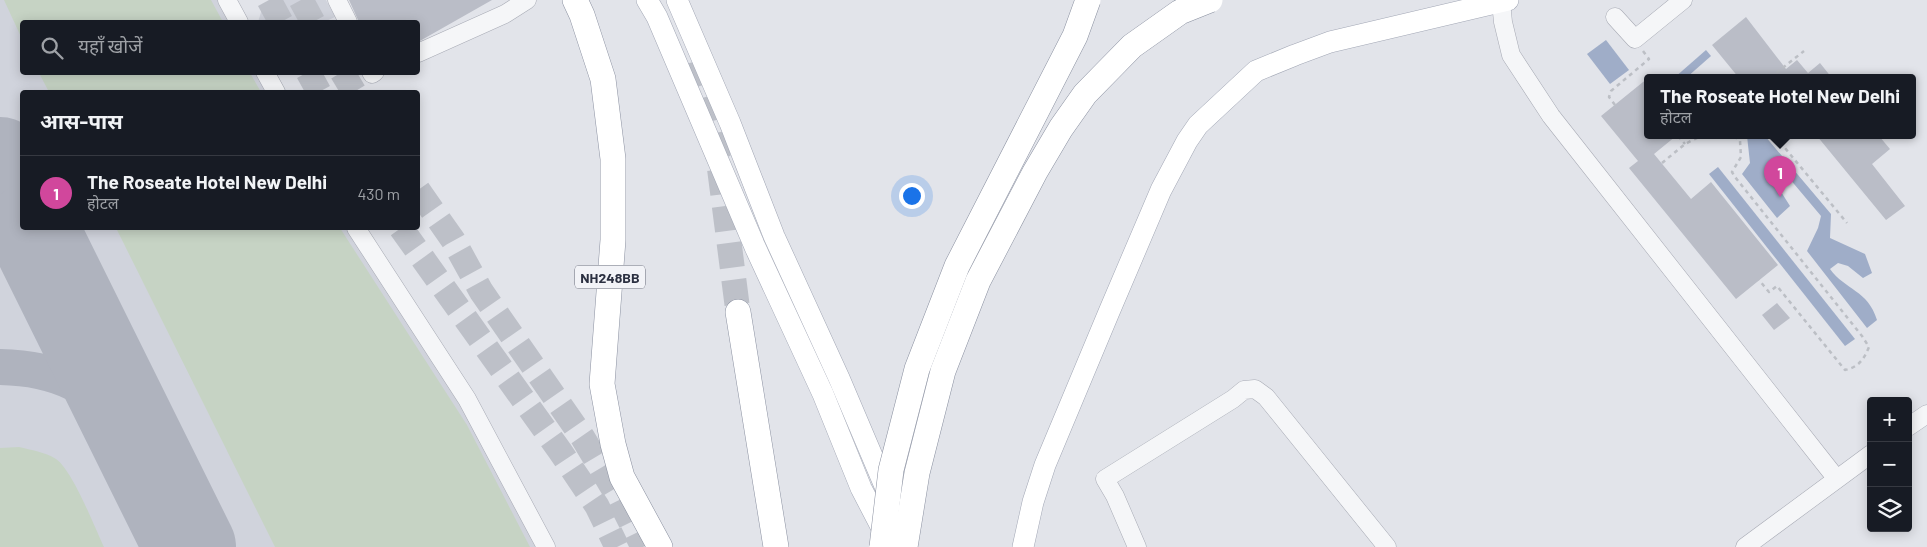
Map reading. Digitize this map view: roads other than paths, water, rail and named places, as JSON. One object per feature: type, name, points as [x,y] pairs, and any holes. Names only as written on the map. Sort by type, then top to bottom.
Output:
[{"type":"highway","name":"NH248BB","points":[[575,0],[582,15],[603,79],[613,159],[614,240],[602,384],[613,444],[622,477],[660,547]]},
{"type":"highway","points":[[882,547],[891,470],[917,369],[957,266],[1071,44],[1088,0]]},
{"type":"highway","points":[[905,547],[917,474],[943,371],[978,281],[1035,172],[1061,128],[1085,94],[1132,46],[1180,12],[1210,0]]},
{"type":"highway","points":[[738,312],[776,547]]},
{"type":"main road","points":[[647,0],[657,17],[755,247],[823,394],[862,488],[892,547]]},
{"type":"main road","points":[[677,0],[730,123],[774,236],[839,378],[880,477],[913,547]]},
{"type":"main road","points":[[1023,547],[1033,502],[1045,465],[1108,312],[1161,190],[1187,141],[1198,125],[1256,71],[1295,55],[1330,42],[1504,1]]},
{"type":"street","points":[[227,0],[238,20]]},
{"type":"street","points":[[337,0],[347,20]]},
{"type":"street","points":[[420,53],[505,14],[526,0]]},
{"type":"street","points":[[1615,17],[1635,39],[1684,0]]},
{"type":"street","points":[[1504,1],[1503,22],[1511,55],[1550,116],[1836,478]]},
{"type":"street","points":[[267,75],[275,90]]},
{"type":"street","points":[[357,230],[468,399],[546,547]]},
{"type":"street","points":[[1137,547],[1105,479],[1233,399],[1244,390],[1255,389],[1266,397],[1387,547]]},
{"type":"street","points":[[1912,424],[1927,414]]},
{"type":"street","points":[[1745,547],[1867,457]]},
{"type":"water","points":[[1606,40],[1629,70],[1610,84],[1587,54]]},
{"type":"water","points":[[1706,50],[1711,56],[1691,74],[1679,74]]},
{"type":"water","points":[[1747,139],[1768,139],[1831,214],[1830,238],[1865,254],[1872,273],[1863,278],[1848,266],[1838,263],[1830,269],[1842,282],[1868,302],[1877,320],[1867,328],[1807,251],[1818,228],[1821,216],[1789,178],[1778,187],[1790,206],[1777,218],[1742,174],[1750,163]]},
{"type":"water","points":[[1718,167],[1855,339],[1845,346],[1709,174]]},
{"type":"tunnel","points":[[269,0],[280,20]]},
{"type":"tunnel","points":[[301,0],[312,20]]},
{"type":"tunnel","points":[[697,61],[714,126],[738,312]]},
{"type":"tunnel","points":[[310,75],[318,90]]},
{"type":"tunnel","points":[[344,75],[353,90]]},
{"type":"tunnel","points":[[420,193],[453,240],[481,291],[583,438],[617,495],[643,547]]},
{"type":"tunnel","points":[[402,230],[560,451],[597,506],[617,547]]},
{"type":"place","name":"The Roseate Hotel New Delhi","points":[[1780,197]]}]
